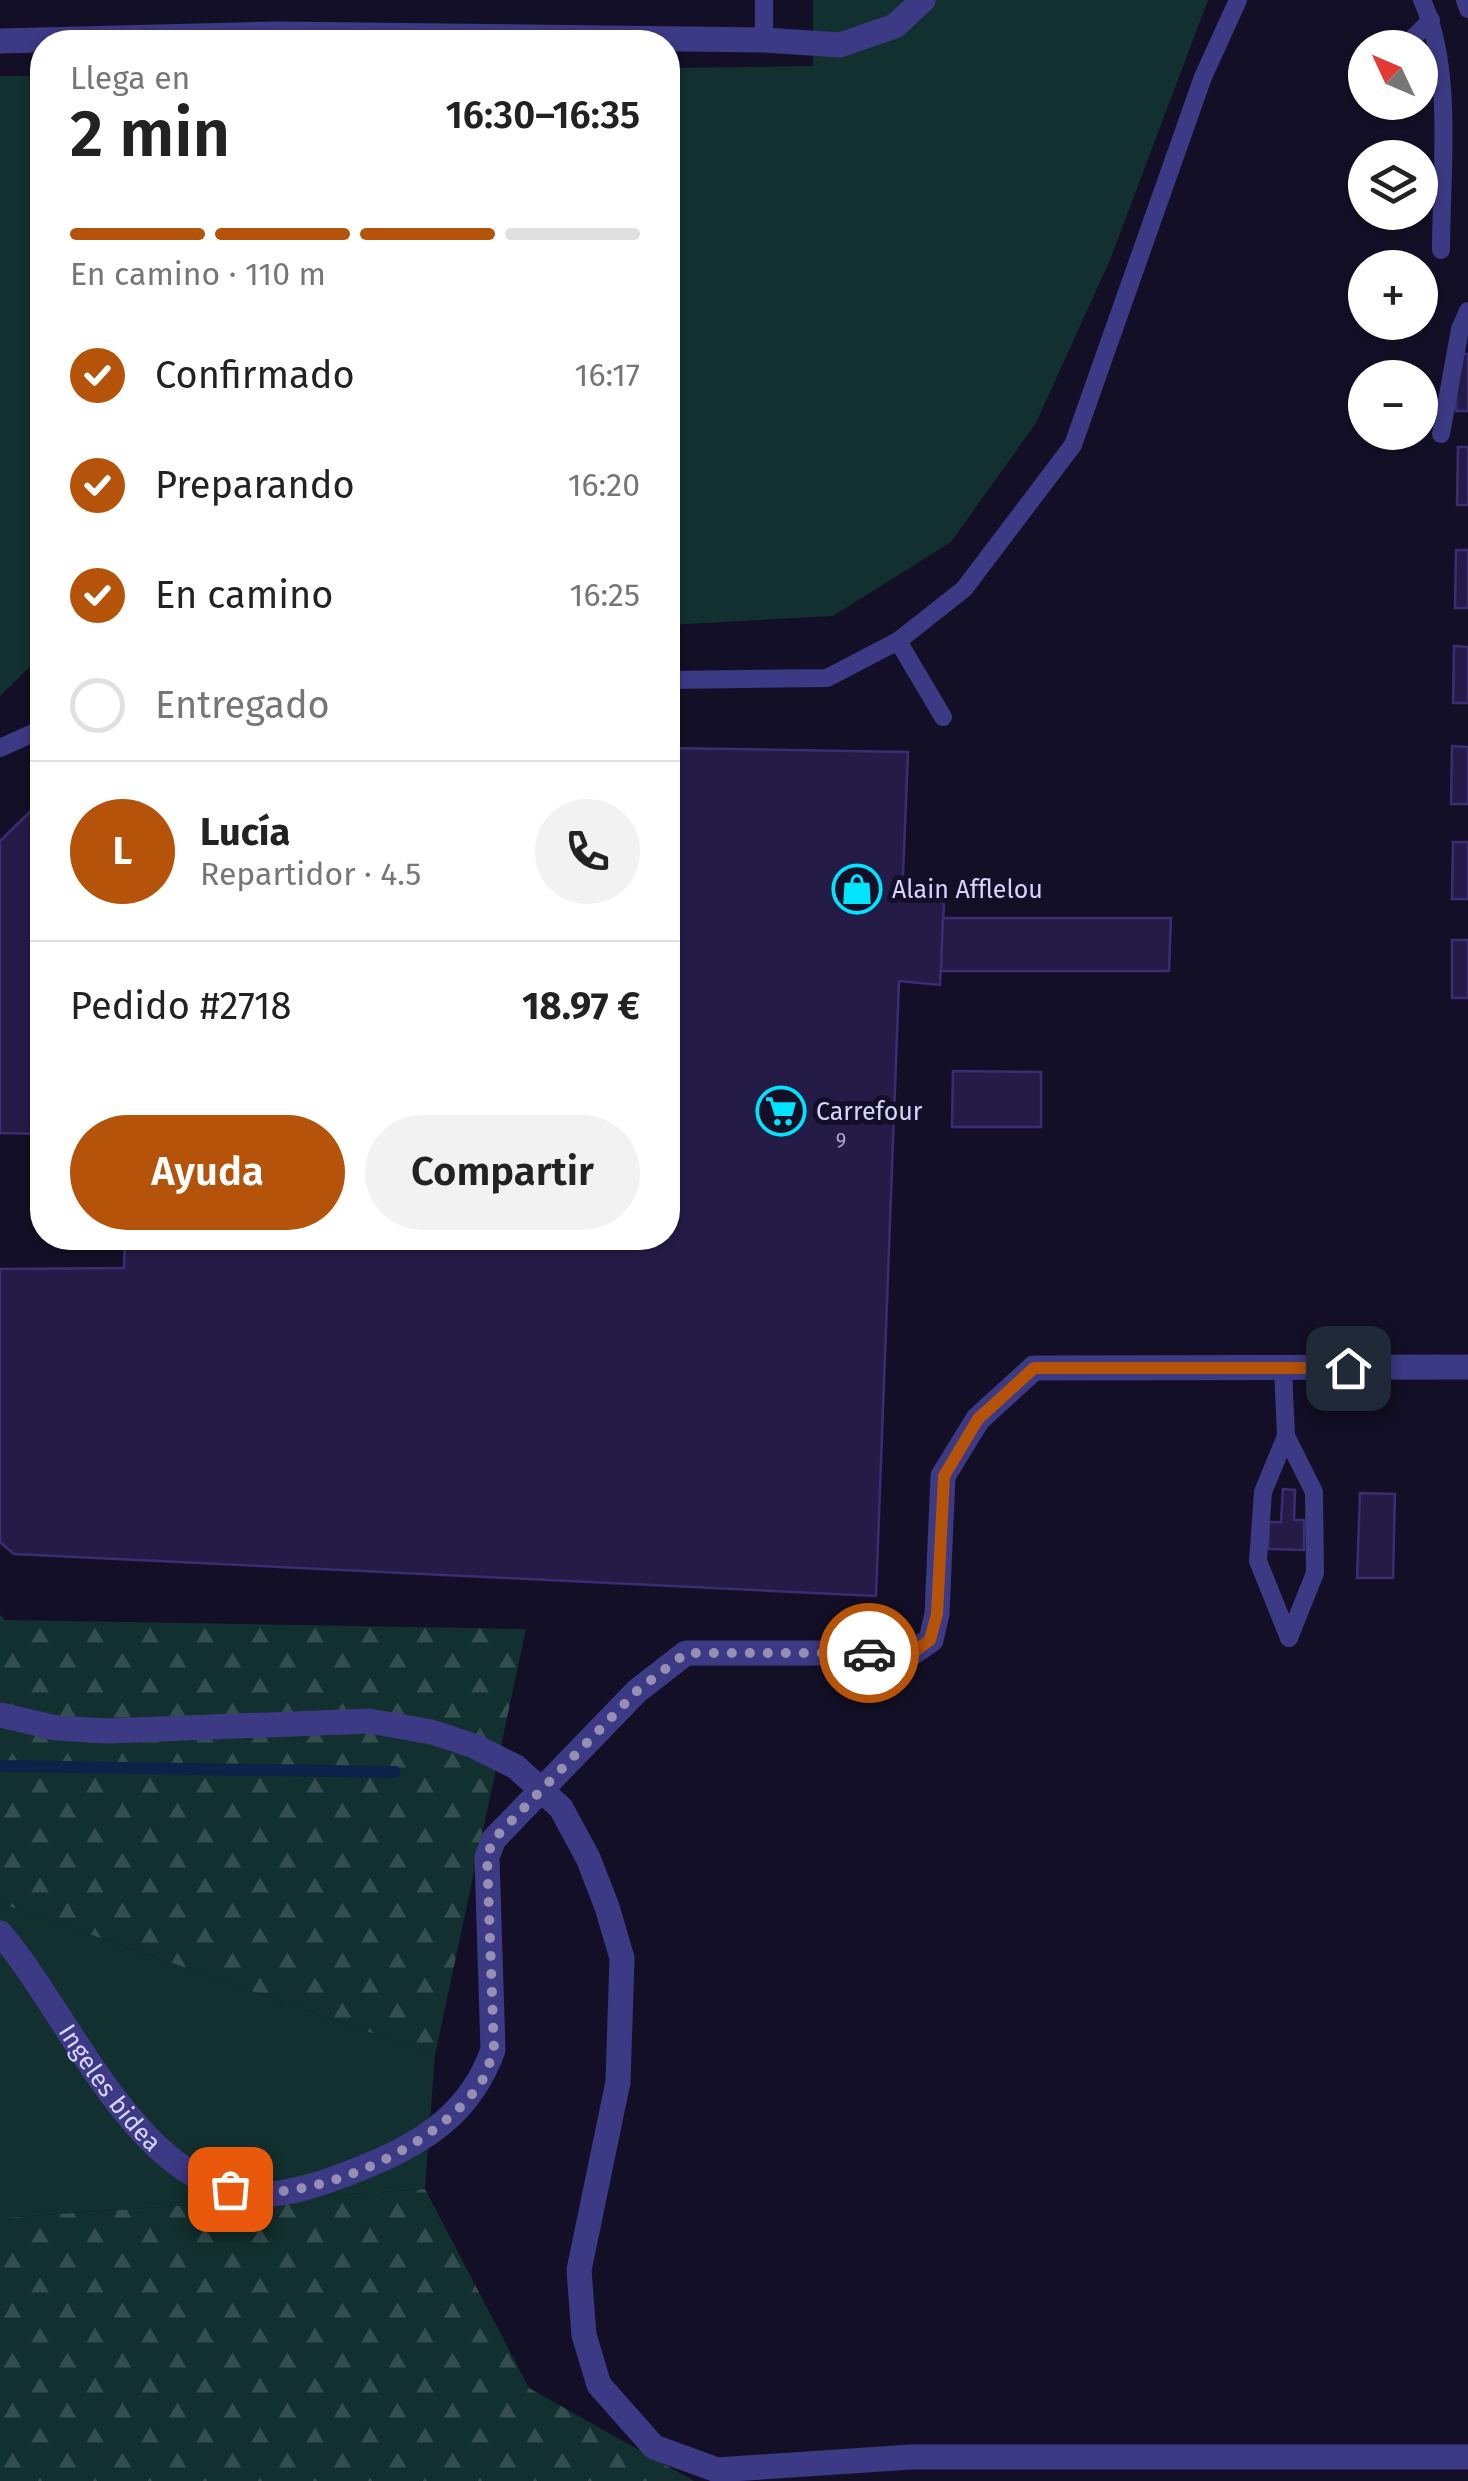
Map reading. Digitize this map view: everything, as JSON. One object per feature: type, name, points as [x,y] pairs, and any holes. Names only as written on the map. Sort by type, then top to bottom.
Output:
[{"type":"street","points":[[680,39],[840,45],[894,26],[923,0]]},
{"type":"street","points":[[0,41],[30,40]]},
{"type":"street","name":"Ingeles bidea","points":[[0,1933],[36,1978],[110,2094],[136,2125],[186,2172],[207,2184],[253,2194],[323,2184],[410,2148],[452,2115],[483,2079],[494,2050],[487,1856],[494,1839],[637,1691],[686,1653],[912,1653],[930,1640],[937,1614],[944,1476],[978,1419],[1034,1368],[1468,1367]]},
{"type":"street","points":[[0,1715],[56,1728],[108,1731],[370,1721],[432,1732],[474,1746],[516,1767],[561,1808],[608,1907],[622,1958],[618,2082],[579,2270],[584,2334],[599,2385],[654,2447],[716,2470],[1468,2457]]},
{"type":"lane","points":[[764,0],[764,40]]},
{"type":"lane","points":[[680,680],[827,678],[898,641],[964,589],[1073,445],[1203,77],[1238,0]]},
{"type":"lane","points":[[1422,0],[1431,20],[1441,68],[1441,250]]},
{"type":"lane","points":[[1465,0],[1468,10]]},
{"type":"lane","points":[[1421,30],[1431,20]]},
{"type":"lane","points":[[1441,434],[1460,329],[1468,311]]},
{"type":"lane","points":[[898,641],[944,717]]},
{"type":"lane","points":[[0,748],[30,735]]},
{"type":"lane","points":[[1284,1368],[1286,1436],[1263,1492],[1258,1561],[1289,1638],[1315,1572],[1314,1492],[1286,1436]]},
{"type":"green space","points":[[813,0],[1208,0],[1110,260],[1036,423],[951,542],[833,616],[680,624],[680,68],[813,66]]},
{"type":"green space","points":[[0,76],[30,76],[30,667],[0,696]]},
{"type":"green space","points":[[0,1614],[5,1620],[526,1629],[435,2055],[0,1903]]},
{"type":"green space","points":[[0,1903],[435,2055],[425,2189],[0,2218]]},
{"type":"green space","points":[[425,2189],[529,2388],[694,2481],[0,2481],[0,2218]]},
{"type":"building","points":[[1457,354],[1468,354],[1468,411],[1456,411]]},
{"type":"building","points":[[1458,447],[1468,447],[1468,505],[1457,505]]},
{"type":"building","points":[[1456,550],[1468,550],[1468,608],[1455,608]]},
{"type":"building","points":[[1454,646],[1468,647],[1468,703],[1453,703]]},
{"type":"building","points":[[1452,746],[1468,747],[1468,804],[1451,804]]},
{"type":"building","name":"Carrefour","points":[[680,748],[908,752],[902,899],[944,902],[940,985],[899,981],[876,1596],[14,1554],[0,1542],[0,1269],[124,1268],[125,1250],[680,1250]]},
{"type":"building","points":[[30,812],[30,1134],[0,1133],[0,841]]},
{"type":"building","points":[[1453,842],[1468,842],[1468,899],[1452,899]]},
{"type":"building","points":[[943,918],[1171,918],[1169,971],[941,971]]},
{"type":"building","points":[[1452,940],[1468,940],[1468,998],[1452,998]]},
{"type":"building","points":[[953,1071],[1041,1072],[1041,1127],[952,1127]]},
{"type":"building","points":[[1283,1489],[1295,1490],[1294,1520],[1304,1520],[1304,1550],[1268,1549],[1269,1522],[1281,1522]]},
{"type":"building","points":[[1360,1493],[1395,1494],[1393,1578],[1357,1578]]},
{"type":"waterway","points":[[0,1766],[395,1772]]},
{"type":"way so far","points":[[230,2189],[253,2194],[323,2184],[410,2148],[452,2115],[483,2079],[494,2050],[487,1856],[494,1839],[637,1691],[686,1653],[869,1653]]},
{"type":"place","name":"Alain Afflelou","points":[[857,889]]},
{"type":"place","name":"Carrefour","points":[[781,1111]]},
{"type":"route","points":[[869,1653],[912,1653],[930,1640],[937,1614],[944,1476],[978,1419],[1034,1368],[1348,1368]]}]
